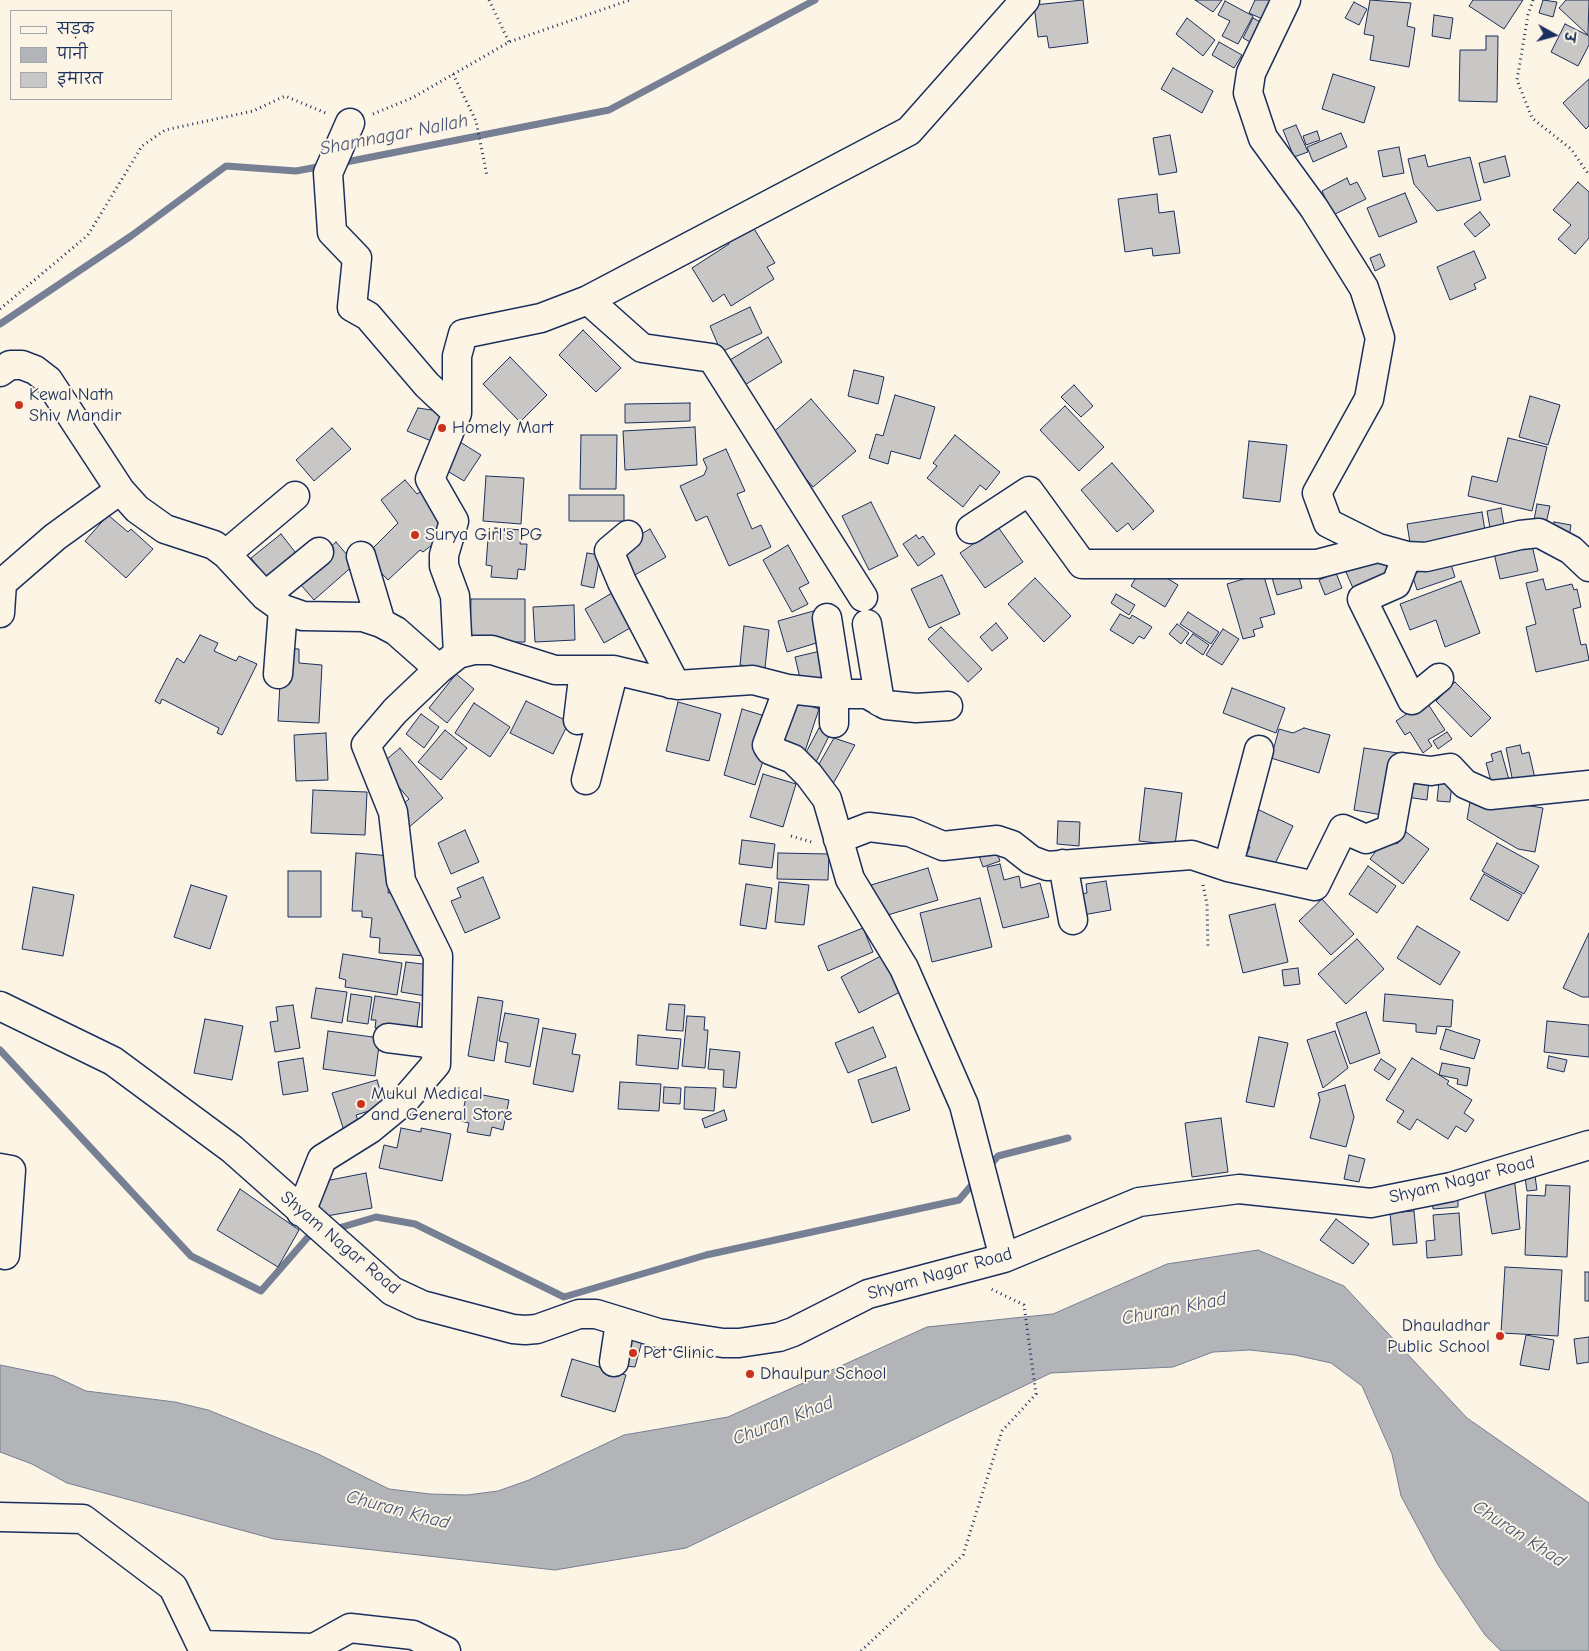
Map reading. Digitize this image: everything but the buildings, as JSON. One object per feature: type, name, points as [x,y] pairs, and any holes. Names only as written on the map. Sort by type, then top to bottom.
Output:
[{"type":"street","points":[[448,662],[455,596],[444,566],[444,555],[454,521],[430,479],[457,413],[457,356],[463,334],[541,318],[588,300],[909,131],[1025,0]]},
{"type":"street","points":[[1286,0],[1251,73],[1248,93],[1262,138],[1314,208],[1364,288],[1380,338],[1369,399],[1316,492],[1328,523],[1378,548],[1406,556],[1426,557],[1520,535],[1539,533],[1571,550],[1589,567]]},
{"type":"street","points":[[350,123],[328,173],[332,232],[357,258],[352,307],[368,316],[427,385],[457,413]]},
{"type":"street","points":[[588,300],[642,348],[712,358],[863,597]]},
{"type":"street","points":[[0,372],[10,365],[22,365],[34,370],[48,380],[120,490],[137,508],[165,530],[214,545],[226,554],[274,603],[304,616],[374,621],[396,631],[448,662]]},
{"type":"street","points":[[0,613],[2,583],[55,537],[120,490]]},
{"type":"street","points":[[971,529],[1029,490],[1082,564],[1317,564],[1378,548]]},
{"type":"street","points":[[226,554],[295,496]]},
{"type":"street","points":[[628,535],[608,551],[622,582],[672,676],[670,684]]},
{"type":"street","points":[[278,674],[274,603],[319,552]]},
{"type":"street","points":[[361,556],[374,621]]},
{"type":"street","points":[[1406,556],[1396,584],[1362,599],[1412,700],[1439,678]]},
{"type":"street","points":[[358,586],[374,621]]},
{"type":"street","points":[[827,618],[836,694],[834,723]]},
{"type":"street","points":[[867,624],[880,702]]},
{"type":"street","points":[[301,1212],[322,1159],[370,1129],[404,1101],[436,1064],[438,956],[401,881],[393,812],[366,745],[395,711],[448,662],[474,650],[492,650],[555,670],[614,670],[670,684],[753,680],[788,689],[836,694],[867,694],[886,705],[916,708],[948,706]]},
{"type":"street","points":[[578,720],[584,670]]},
{"type":"street","points":[[586,780],[614,670]]},
{"type":"street","points":[[788,689],[767,745],[770,750],[794,759],[827,799],[850,879],[904,968],[964,1105],[1004,1258]]},
{"type":"street","points":[[1228,867],[1259,750]]},
{"type":"street","points":[[838,839],[869,827],[910,832],[943,846],[997,840],[1012,846],[1031,860],[1047,866],[1192,855],[1228,867],[1315,886],[1343,829],[1366,839],[1391,829],[1402,768],[1431,771],[1450,768],[1465,784],[1490,795],[1589,786]]},
{"type":"street","points":[[1063,864],[1072,920]]},
{"type":"street","name":"Shyam Nagar Road","points":[[0,1006],[113,1061],[232,1149],[392,1291],[422,1305],[512,1329],[536,1329],[579,1314],[596,1314],[658,1334],[739,1344],[779,1337],[793,1332],[868,1294],[1004,1258],[1139,1202],[1239,1189],[1370,1203],[1451,1186],[1589,1145]]},
{"type":"street","points":[[388,1038],[436,1044]]},
{"type":"street","points":[[0,1168],[11,1170],[5,1255]]},
{"type":"street","points":[[614,1362],[620,1322]]},
{"type":"street","points":[[0,1516],[83,1519],[173,1587],[201,1645],[314,1648],[350,1628],[413,1636],[446,1651]]},
{"type":"path","points":[[489,0],[509,42]]},
{"type":"path","points":[[0,309],[88,235],[142,146],[165,130],[253,111],[285,96],[350,123],[412,98],[509,42],[630,0]]},
{"type":"path","points":[[1533,0],[1528,15],[1517,80],[1532,118],[1571,149],[1589,175]]},
{"type":"path","points":[[453,74],[476,121],[487,176]]},
{"type":"path","points":[[1198,857],[1207,904],[1208,948]]},
{"type":"path","points":[[861,1651],[963,1554],[1002,1431],[1036,1394],[1024,1305]]},
{"type":"water","name":"Churan Khad","points":[[1258,1250],[1344,1286],[1467,1418],[1589,1503],[1589,1651],[1501,1651],[1485,1635],[1438,1565],[1401,1496],[1392,1454],[1362,1386],[1331,1363],[1295,1355],[1250,1350],[1213,1352],[1173,1367],[1051,1373],[686,1548],[555,1570],[274,1539],[67,1483],[32,1464],[0,1452],[0,1365],[54,1376],[86,1391],[175,1402],[208,1410],[318,1454],[389,1489],[430,1494],[467,1495],[498,1491],[529,1480],[624,1435],[728,1417],[927,1327],[1053,1314],[1167,1264]]},
{"type":"waterway","name":"Shamnagar Nallah","points":[[341,163],[609,110],[815,0]]},
{"type":"waterway","name":"Shamnagar Nallah","points":[[0,324],[131,236],[226,166],[296,171],[323,166]]},
{"type":"waterway","points":[[0,1050],[191,1256],[261,1291],[308,1237],[317,1234]]},
{"type":"waterway","points":[[987,1169],[998,1156],[1068,1138]]},
{"type":"waterway","points":[[332,1230],[376,1217],[415,1224],[564,1297],[706,1255],[959,1200],[976,1180]]},
{"type":"place","name":"Kewal Nath Shiv Mandir","points":[[19,405]]},
{"type":"place","name":"Homely Mart","points":[[442,428]]},
{"type":"place","name":"Surya Girl's PG","points":[[415,535]]},
{"type":"place","name":"Mukul Medical and General Store","points":[[361,1104]]},
{"type":"place","name":"Dhauladhar Public School","points":[[1500,1336]]},
{"type":"place","name":"Pet Clinic","points":[[633,1353]]},
{"type":"place","name":"Dhaulpur School","points":[[750,1374]]}]
